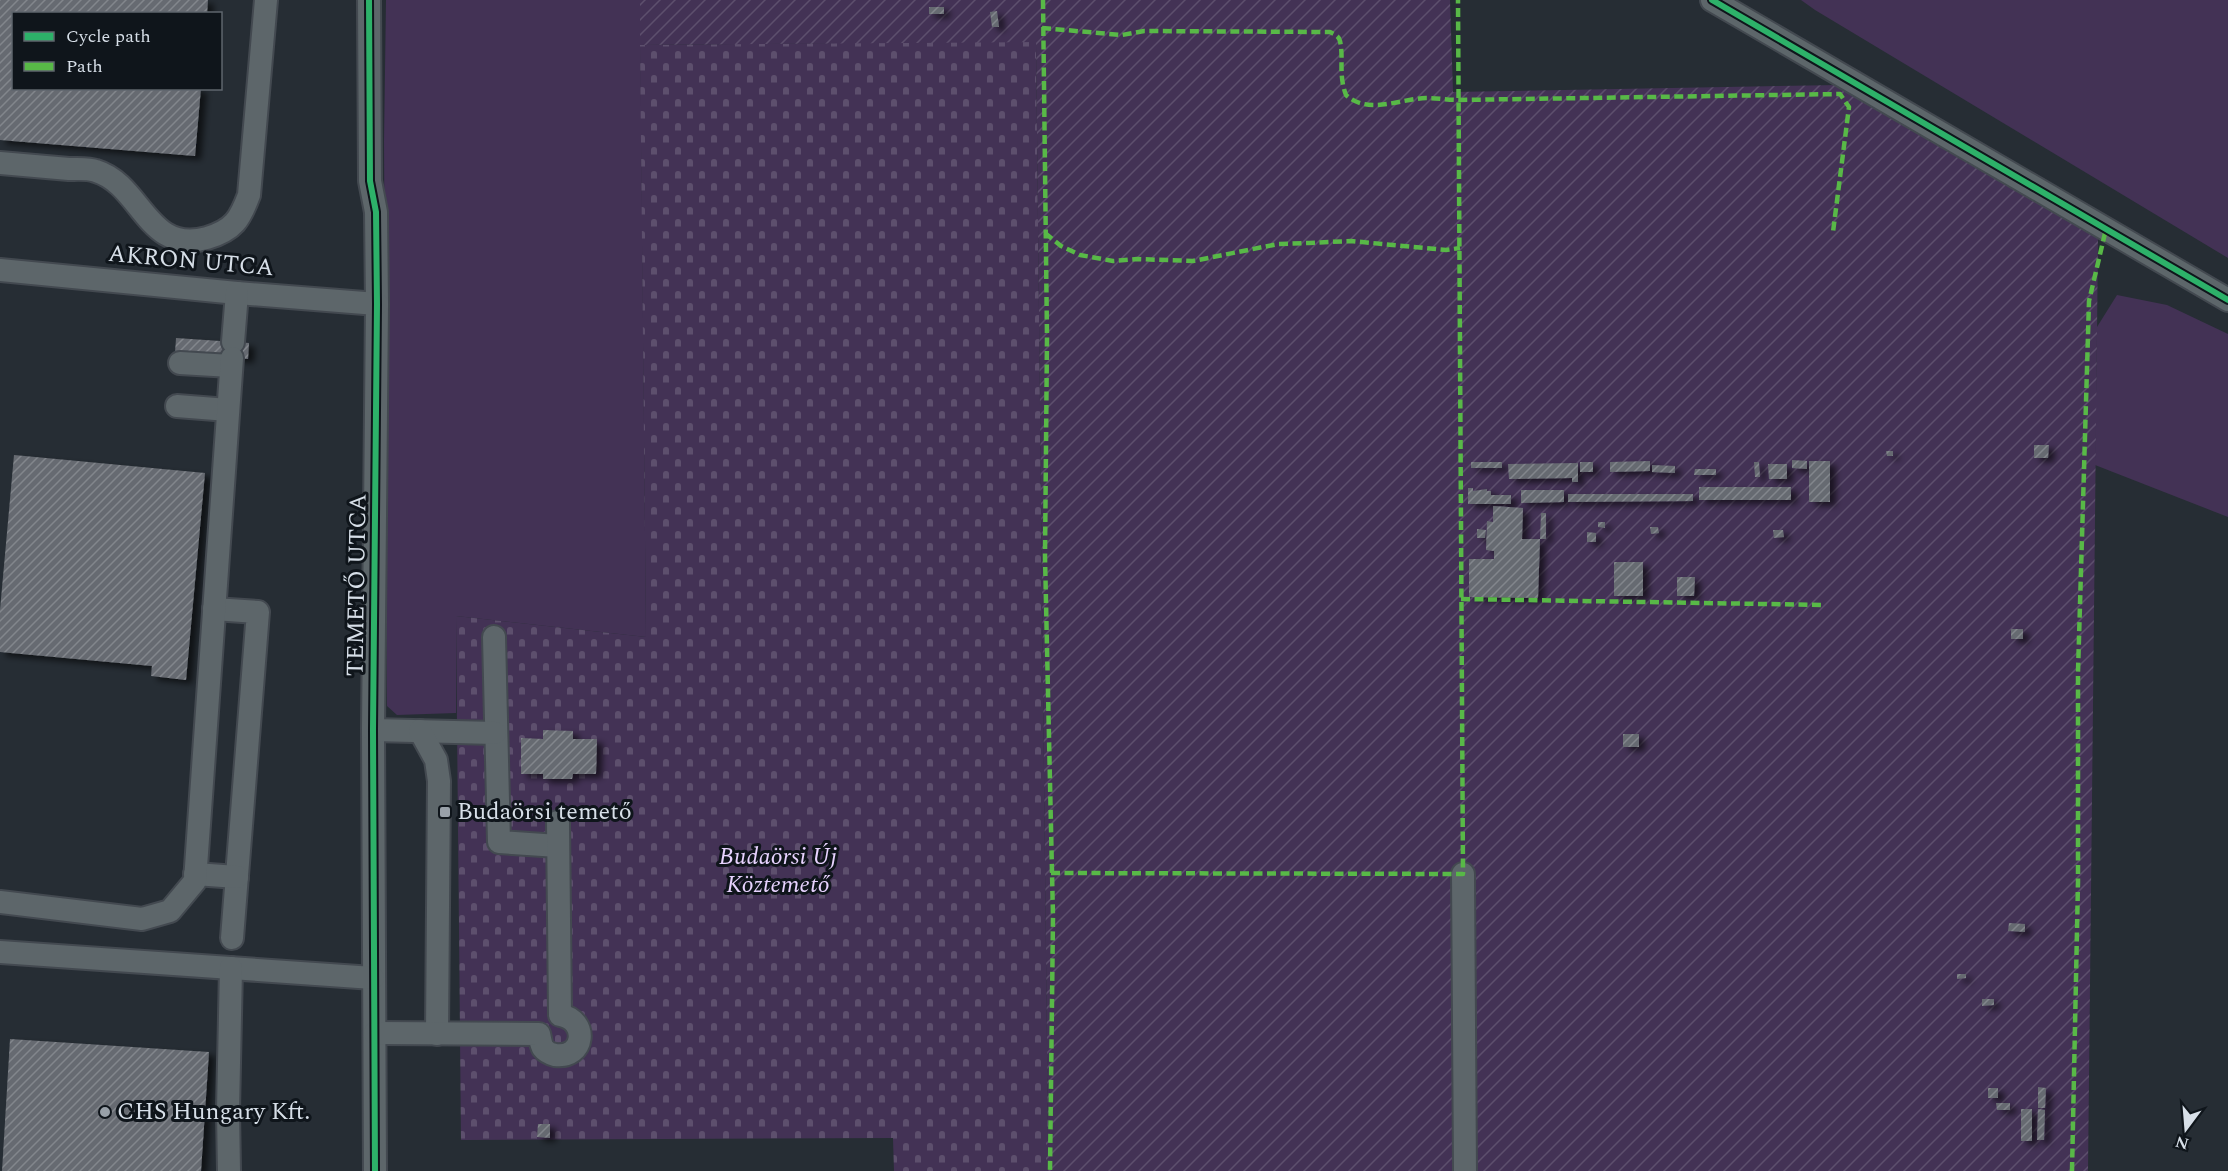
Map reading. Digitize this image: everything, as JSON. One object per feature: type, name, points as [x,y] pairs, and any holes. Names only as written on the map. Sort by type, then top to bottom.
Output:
[{"type":"street","points":[[0,163],[96,171],[122,186],[152,225],[176,239],[198,240],[221,234],[240,218],[249,195],[266,0]]},
{"type":"street","name":"TEMETŐ UTCA","points":[[369,0],[370,181],[376,212],[377,303],[373,730],[375,1171]]},
{"type":"street","points":[[1712,0],[2228,300]]},
{"type":"street","name":"AKRON UTCA","points":[[0,270],[237,293],[377,303]]},
{"type":"street","points":[[0,902],[142,919],[170,911],[195,881],[237,293]]},
{"type":"street","points":[[180,363],[232,355]]},
{"type":"street","points":[[177,406],[228,410]]},
{"type":"street","points":[[214,609],[258,612],[232,938]]},
{"type":"street","points":[[494,637],[499,842],[558,846]]},
{"type":"street","points":[[373,730],[495,733]]},
{"type":"street","points":[[420,731],[435,760],[439,781],[437,1034]]},
{"type":"street","points":[[375,1033],[539,1034],[543,1049],[550,1054],[565,1055],[576,1049],[580,1042],[580,1030],[572,1018],[560,1015],[558,822]]},
{"type":"street","points":[[195,874],[237,877]]},
{"type":"street","points":[[1463,874],[1465,1171]]},
{"type":"street","points":[[0,952],[373,978]]},
{"type":"street","points":[[229,1171],[231,968]]},
{"type":"green space","points":[[386,0],[640,0],[646,637],[456,616],[456,713],[397,715],[387,706],[384,141]]},
{"type":"green space","points":[[640,0],[1450,0],[1453,92],[1840,85],[2098,238],[2088,1171],[1046,1171],[1046,1137],[1048,1137],[1036,42],[640,45]]},
{"type":"green space","points":[[1801,0],[2228,0],[2228,258],[1815,10]]},
{"type":"green space","name":"Budaörsi Új Köztemető","points":[[1036,41],[1048,1137],[1046,1138],[1046,1171],[894,1171],[893,1138],[461,1140],[456,616],[646,637],[640,45]]},
{"type":"green space","points":[[2117,295],[2167,305],[2228,334],[2228,517],[2095,465],[2097,327]]},
{"type":"building","points":[[0,0],[208,0],[207,12],[12,12],[12,90],[201,90],[195,156],[0,140]]},
{"type":"building","points":[[929,7],[944,7],[944,14],[929,14]]},
{"type":"building","points":[[997,11],[999,27],[992,27],[990,12]]},
{"type":"building","points":[[176,338],[249,343],[248,359],[175,353]]},
{"type":"building","points":[[2034,445],[2049,445],[2048,458],[2034,458]]},
{"type":"building","points":[[1886,451],[1893,451],[1893,456],[1887,456]]},
{"type":"building","points":[[14,455],[205,473],[186,680],[151,676],[152,666],[0,652],[0,610]]},
{"type":"building","points":[[1792,460],[1807,461],[1807,469],[1792,468]]},
{"type":"building","points":[[1650,461],[1650,471],[1610,472],[1610,462]]},
{"type":"building","points":[[1809,461],[1830,461],[1830,502],[1809,502]]},
{"type":"building","points":[[1471,462],[1502,462],[1502,468],[1471,468]]},
{"type":"building","points":[[1580,462],[1593,462],[1593,472],[1580,472]]},
{"type":"building","points":[[1754,462],[1759,462],[1760,477],[1755,477]]},
{"type":"building","points":[[1578,463],[1578,482],[1572,482],[1572,478],[1509,479],[1508,464]]},
{"type":"building","points":[[1768,464],[1787,464],[1787,479],[1769,479]]},
{"type":"building","points":[[1652,465],[1675,466],[1675,473],[1652,472]]},
{"type":"building","points":[[1695,469],[1716,469],[1716,475],[1694,475]]},
{"type":"building","points":[[1699,487],[1791,487],[1791,500],[1699,500]]},
{"type":"building","points":[[1468,488],[1473,488],[1473,491],[1487,489],[1491,491],[1491,495],[1511,495],[1511,504],[1468,504]]},
{"type":"building","points":[[1521,490],[1564,490],[1564,502],[1521,503]]},
{"type":"building","points":[[1568,494],[1693,494],[1693,501],[1568,502]]},
{"type":"building","points":[[1493,506],[1523,508],[1522,539],[1540,539],[1538,598],[1469,597],[1469,559],[1494,559],[1494,551],[1486,550],[1487,521],[1493,522]]},
{"type":"building","points":[[1541,513],[1546,513],[1546,539],[1540,539]]},
{"type":"building","points":[[1598,522],[1605,522],[1605,528],[1598,527]]},
{"type":"building","points":[[1650,527],[1658,527],[1659,533],[1651,534]]},
{"type":"building","points":[[1477,529],[1486,530],[1485,538],[1477,538]]},
{"type":"building","points":[[1773,530],[1783,530],[1784,537],[1774,538]]},
{"type":"building","points":[[1587,532],[1596,533],[1596,542],[1587,542]]},
{"type":"building","points":[[1614,562],[1643,562],[1643,596],[1614,596]]},
{"type":"building","points":[[1677,577],[1695,577],[1694,596],[1677,596]]},
{"type":"building","points":[[2011,629],[2023,629],[2023,639],[2011,639]]},
{"type":"building","points":[[543,730],[573,731],[573,739],[597,739],[596,774],[573,774],[572,779],[543,779],[543,774],[521,774],[521,738],[543,739]]},
{"type":"building","points":[[1623,734],[1639,734],[1639,747],[1623,747]]},
{"type":"building","points":[[2009,923],[2025,924],[2025,932],[2008,931]]},
{"type":"building","points":[[1957,974],[1966,974],[1966,978],[1957,979]]},
{"type":"building","points":[[1982,999],[1994,999],[1994,1005],[1982,1006]]},
{"type":"building","name":"CHS Hungary Kft.","points":[[10,1039],[209,1052],[201,1171],[2,1171]]},
{"type":"building","points":[[2038,1087],[2046,1088],[2045,1108],[2038,1108]]},
{"type":"building","points":[[1988,1088],[1998,1088],[1998,1098],[1988,1098]]},
{"type":"building","points":[[1996,1103],[2010,1103],[2010,1110],[1997,1110]]},
{"type":"building","points":[[2021,1109],[2032,1109],[2032,1141],[2021,1141]]},
{"type":"building","points":[[2038,1109],[2045,1110],[2044,1140],[2037,1140]]},
{"type":"building","points":[[538,1124],[550,1124],[550,1138],[537,1137]]},
{"type":"marked path","points":[[1043,0],[1047,337],[1045,557],[1053,917],[1050,1171]]},
{"type":"marked path","points":[[1051,873],[1463,874],[1458,0]]},
{"type":"marked path","points":[[1042,28],[1122,35],[1144,31],[1330,32],[1340,41],[1342,80],[1346,95],[1355,101],[1374,105],[1426,98],[1459,100],[1840,94],[1849,107],[1833,232]]},
{"type":"marked path","points":[[2072,1171],[2078,882],[2078,672],[2089,301],[2106,229]]},
{"type":"marked path","points":[[1045,233],[1061,246],[1080,255],[1113,261],[1137,259],[1193,261],[1278,244],[1351,241],[1446,250],[1460,248]]},
{"type":"marked path","points":[[1461,599],[1825,605]]},
{"type":"cycle path","points":[[369,0],[370,181],[376,212],[377,304],[373,730],[375,1171]]},
{"type":"cycle path","points":[[1712,0],[2228,300]]},
{"type":"place","name":"Budaörsi temető","points":[[445,812]]},
{"type":"place","name":"CHS Hungary Kft.","points":[[105,1112]]}]
